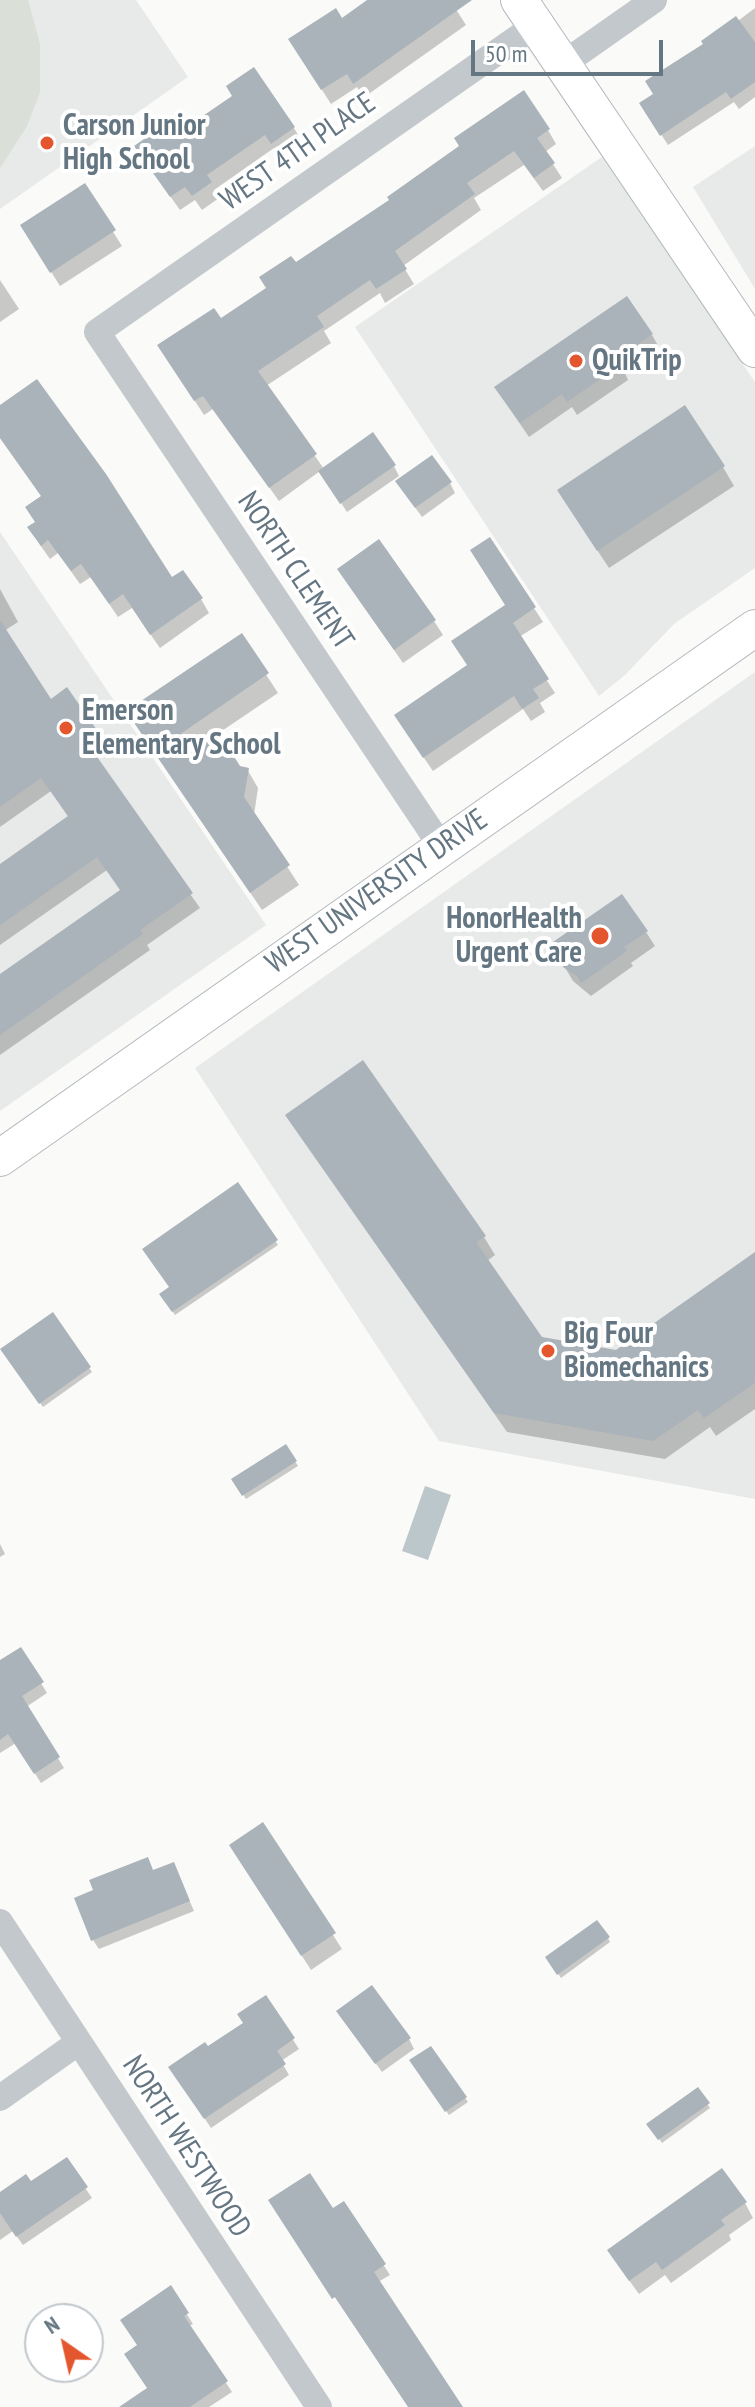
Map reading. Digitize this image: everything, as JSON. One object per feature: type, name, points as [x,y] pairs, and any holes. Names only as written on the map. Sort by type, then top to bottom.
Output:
[{"type":"main road","points":[[528,12],[755,349]]},
{"type":"main road","name":"WEST UNIVERSITY DRIVE","points":[[0,1158],[755,628]]},
{"type":"street","points":[[563,64],[654,0]]},
{"type":"street","name":"WEST 4TH PLACE","points":[[97,332],[528,12]]},
{"type":"street","name":"NORTH CLEMENT","points":[[97,332],[441,846]]},
{"type":"street","name":"NORTH WESTWOOD","points":[[0,1922],[319,2407]]},
{"type":"street","points":[[0,2098],[79,2042]]},
{"type":"shaded area","name":"Carson Junior High School","points":[[0,0],[136,0],[188,77],[0,209]]},
{"type":"shaded area","points":[[0,0],[28,0],[40,44],[40,92],[27,126],[0,168]]},
{"type":"shaded area","points":[[755,146],[755,289],[693,187]]},
{"type":"shaded area","points":[[602,157],[755,382],[755,568],[674,624],[625,675],[599,696],[355,327]]},
{"type":"shaded area","name":"Emerson Elementary School","points":[[0,532],[266,925],[0,1111]]},
{"type":"shaded area","points":[[755,672],[755,1499],[439,1441],[195,1068]]},
{"type":"shaded area","points":[[425,1486],[451,1495],[428,1560],[402,1551]]},
{"type":"building","points":[[367,0],[472,0],[353,84],[347,74],[321,90],[288,39],[336,8],[342,18]]},
{"type":"building","points":[[736,16],[755,42],[755,82],[731,99],[726,92],[660,136],[639,103],[653,94],[645,81],[703,44],[701,41]]},
{"type":"building","points":[[254,67],[295,127],[271,144],[265,135],[207,175],[212,182],[192,196],[185,187],[170,197],[134,146],[170,121],[178,133],[232,96],[226,86]]},
{"type":"building","points":[[524,90],[550,129],[537,138],[555,163],[534,178],[514,151],[467,183],[475,194],[395,251],[407,269],[376,289],[370,280],[317,316],[324,327],[258,371],[317,454],[269,488],[203,396],[194,401],[157,345],[214,308],[221,318],[266,288],[259,277],[291,256],[296,262],[389,200],[387,197],[459,146],[454,138]]},
{"type":"building","points":[[85,183],[116,230],[50,273],[20,225]]},
{"type":"building","name":"QuikTrip","points":[[627,296],[653,334],[618,358],[622,364],[567,402],[562,394],[520,423],[494,387]]},
{"type":"building","points":[[37,379],[106,474],[172,577],[183,570],[203,598],[150,635],[123,594],[109,604],[81,564],[71,571],[48,540],[41,546],[27,527],[35,522],[25,507],[41,496],[0,438],[0,405]]},
{"type":"building","name":"QuikTrip","points":[[685,405],[725,466],[597,551],[557,490]]},
{"type":"building","points":[[373,432],[396,465],[340,504],[318,471]]},
{"type":"building","points":[[432,455],[452,482],[415,508],[395,481]]},
{"type":"building","points":[[490,537],[536,607],[513,623],[549,679],[533,689],[539,698],[522,709],[514,696],[423,758],[394,715],[467,665],[451,641],[505,605],[470,550]]},
{"type":"building","points":[[379,539],[436,620],[394,650],[337,569]]},
{"type":"building","points":[[0,620],[51,699],[67,687],[101,736],[88,744],[193,893],[140,930],[143,934],[0,1035],[0,974],[120,890],[97,857],[0,925],[0,864],[68,816],[41,778],[0,807]]},
{"type":"building","points":[[242,633],[269,673],[179,735],[228,747],[240,766],[249,768],[244,797],[290,865],[250,893],[126,711]]},
{"type":"building","name":"HonorHealth Urgent Care","points":[[622,894],[648,931],[624,947],[627,951],[581,983],[577,976],[563,967],[561,953],[553,942]]},
{"type":"building","points":[[363,1060],[486,1236],[476,1242],[542,1337],[616,1350],[755,1252],[755,1383],[704,1418],[698,1410],[653,1441],[494,1413],[285,1115]]},
{"type":"building","points":[[238,1182],[278,1240],[172,1312],[159,1294],[169,1287],[142,1249]]},
{"type":"building","points":[[53,1312],[91,1367],[39,1404],[0,1349]]},
{"type":"building","points":[[286,1444],[297,1461],[242,1496],[231,1479]]},
{"type":"building","points":[[21,1647],[44,1682],[22,1696],[60,1757],[34,1774],[8,1734],[0,1740],[0,1660]]},
{"type":"building","points":[[263,1822],[336,1933],[301,1956],[229,1845]]},
{"type":"building","points":[[148,1857],[153,1870],[174,1862],[190,1901],[91,1941],[74,1898],[93,1890],[89,1880]]},
{"type":"building","points":[[597,1920],[610,1937],[557,1975],[545,1957]]},
{"type":"building","points":[[372,1985],[411,2038],[375,2064],[336,2011]]},
{"type":"building","points":[[266,1995],[295,2038],[277,2051],[286,2064],[204,2119],[168,2067],[205,2042],[208,2046],[243,2023],[237,2014]]},
{"type":"building","points":[[431,2046],[467,2097],[445,2112],[409,2060]]},
{"type":"building","points":[[698,2087],[710,2103],[658,2140],[646,2124]]},
{"type":"building","points":[[67,2157],[88,2187],[16,2237],[0,2213],[0,2192],[26,2174],[31,2181]]},
{"type":"building","points":[[722,2168],[747,2202],[721,2220],[725,2225],[662,2270],[656,2262],[629,2281],[607,2250]]},
{"type":"building","points":[[310,2173],[333,2208],[344,2201],[386,2264],[374,2272],[463,2407],[408,2407],[335,2297],[332,2299],[268,2200]]},
{"type":"building","points":[[171,2285],[189,2313],[184,2316],[228,2381],[190,2407],[119,2407],[147,2388],[124,2354],[137,2345],[120,2320]]},
{"type":"place","name":"Carson Junior High School","points":[[47,143]]},
{"type":"place","name":"QuikTrip","points":[[576,361]]},
{"type":"place","name":"Emerson Elementary School","points":[[66,728]]},
{"type":"place","name":"HonorHealth Urgent Care","points":[[600,936]]},
{"type":"place","name":"Big Four Biomechanics","points":[[548,1351]]}]
